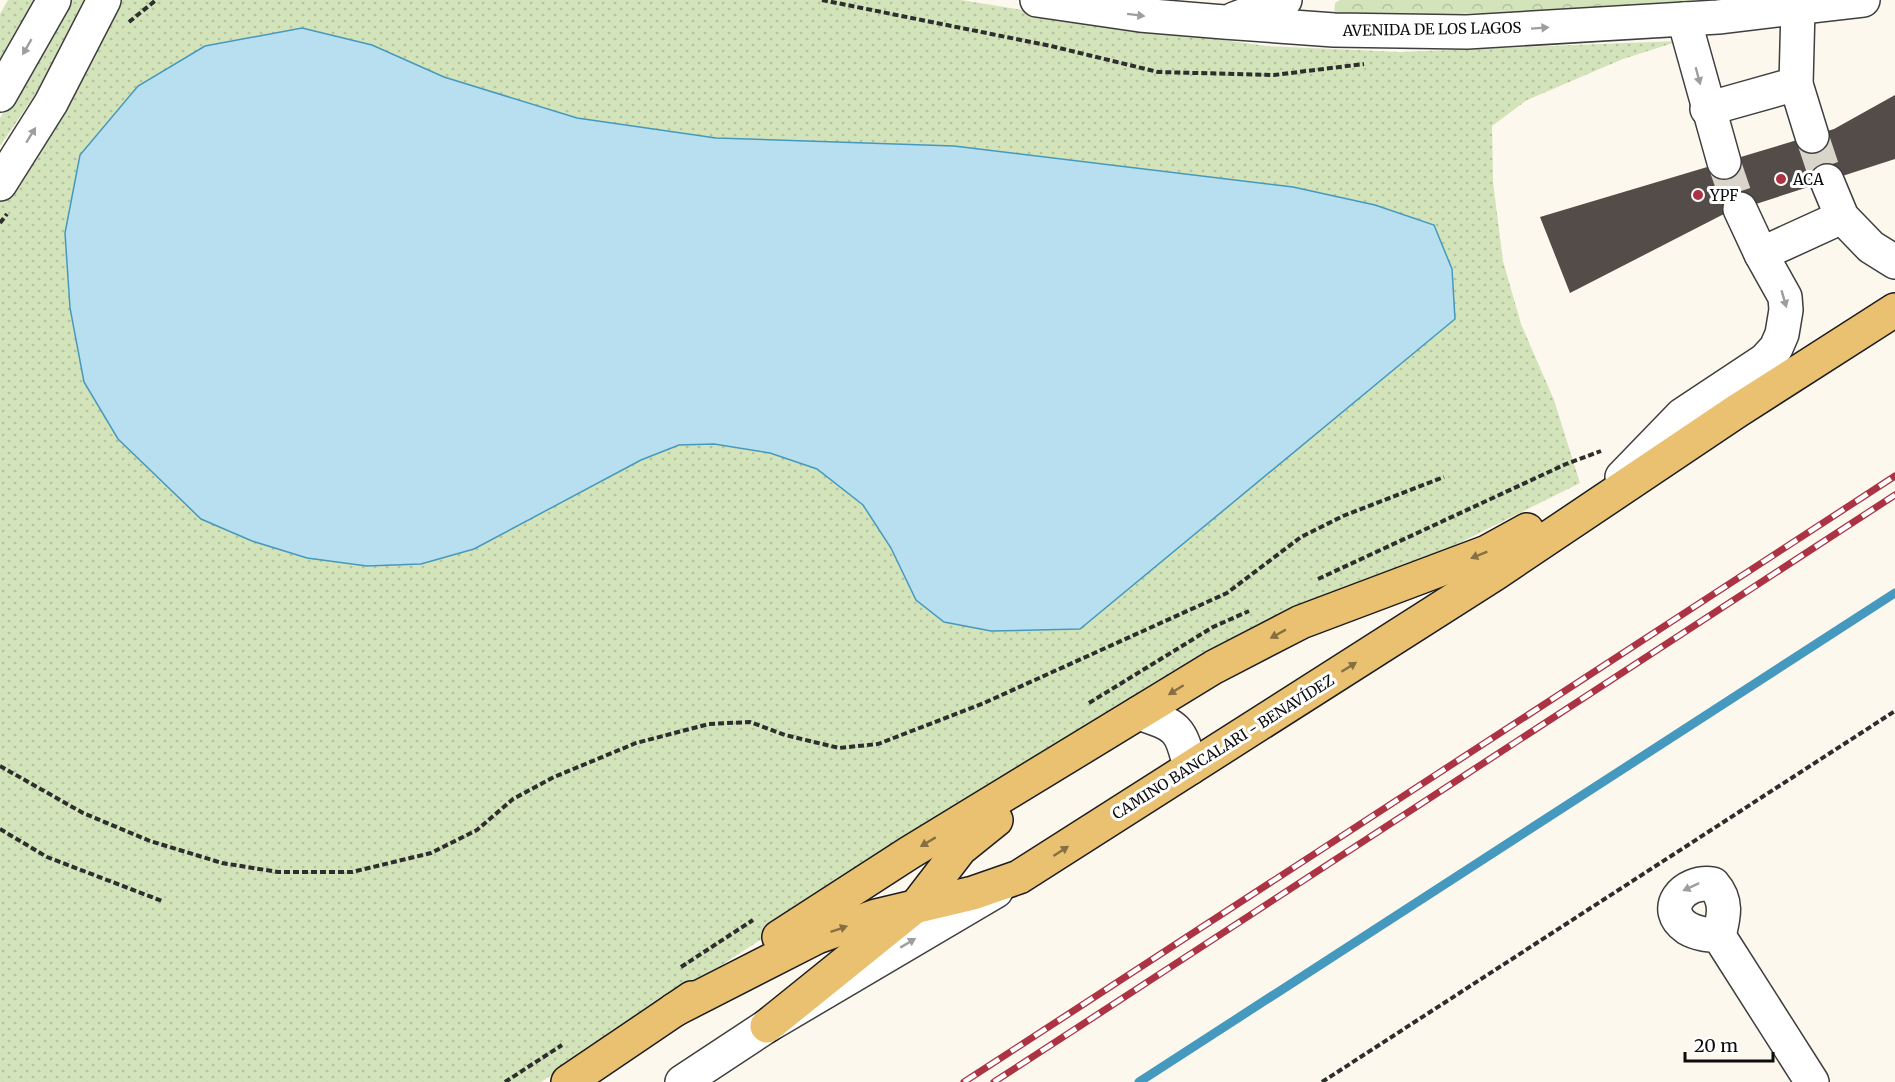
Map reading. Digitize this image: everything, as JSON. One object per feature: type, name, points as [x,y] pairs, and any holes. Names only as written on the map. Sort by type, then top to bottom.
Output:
[{"type":"main road","name":"CAMINO BANCALARI - BENAVÍDEZ","points":[[674,1010],[817,937],[917,905],[957,897],[1019,877],[1496,573],[1737,411],[1895,310]]},
{"type":"main road","name":"CAMINO BANCALARI - BENAVÍDEZ","points":[[568,1082],[790,930],[909,853],[1214,667],[1301,622],[1487,552],[1737,411]]},
{"type":"main road","points":[[767,1026],[917,905],[946,865],[969,841],[1139,713]]},
{"type":"street","points":[[0,95],[54,0]]},
{"type":"street","points":[[0,184],[51,103],[104,0]]},
{"type":"street","name":"AVENIDA DE LOS LAGOS","points":[[1037,0],[1140,15],[1224,22],[1334,30],[1467,32],[1684,19],[1739,7],[1798,8],[1863,0]]},
{"type":"street","points":[[1224,22],[1285,0]]},
{"type":"street","points":[[1798,8],[1796,84],[1812,136]]},
{"type":"street","points":[[1684,19],[1707,109],[1724,162]]},
{"type":"street","points":[[1707,109],[1796,84]]},
{"type":"street","points":[[1827,181],[1842,217],[1871,247],[1895,262]]},
{"type":"street","points":[[1622,477],[1682,415],[1765,360],[1776,348],[1785,319],[1785,297],[1740,209]]},
{"type":"street","points":[[1761,254],[1842,217]]},
{"type":"street","points":[[1139,713],[1173,724],[1185,743],[1190,768]]},
{"type":"street","points":[[682,1082],[767,1026],[1019,877]]},
{"type":"street","points":[[1719,936],[1812,1082]]},
{"type":"path","points":[[126,25],[156,0]]},
{"type":"path","points":[[0,766],[83,813],[150,841],[222,863],[278,872],[352,872],[431,853],[477,830],[513,799],[554,777],[636,743],[709,724],[750,722],[785,735],[839,748],[878,744],[984,703],[1227,593],[1301,537],[1342,516],[1444,477]]},
{"type":"path","points":[[1322,1082],[1895,711]]},
{"type":"path","points":[[0,829],[47,856],[162,901]]},
{"type":"green space","points":[[8,0],[39,0],[0,68],[0,14]]},
{"type":"green space","points":[[69,0],[87,0],[34,96],[0,146],[0,118]]},
{"type":"green space","points":[[116,0],[961,0],[1128,27],[1267,46],[1400,52],[1679,41],[1623,59],[1527,100],[1492,126],[1493,182],[1503,261],[1521,324],[1554,400],[1580,483],[1441,552],[771,933],[541,1082],[0,1082],[0,197]],"holes":[[[372,45],[444,77],[577,118],[716,138],[1293,187],[1375,205],[1434,225],[891,548],[863,505],[817,469],[770,453],[714,444],[679,445],[641,460],[474,549],[421,564],[307,558],[252,541],[201,519],[118,439],[84,382],[70,308],[65,233]]]},
{"type":"green space","points":[[1340,0],[1722,0],[1540,12],[1334,16],[1335,3]]},
{"type":"water","points":[[302,28],[372,45],[444,77],[577,118],[716,138],[954,146],[1293,187],[1375,205],[1434,225],[1452,269],[1455,319],[1080,629],[991,631],[944,622],[916,600],[891,548],[863,505],[817,469],[770,453],[714,444],[679,445],[641,460],[474,549],[421,564],[367,566],[307,558],[252,541],[201,519],[118,439],[84,382],[70,308],[65,233],[80,155],[138,86],[205,46]]},
{"type":"building","name":"YPF","points":[[1895,95],[1895,159],[1722,215],[1570,293],[1540,217],[1834,129]]},
{"type":"waterway","points":[[1139,1082],[1895,593]]},
{"type":"tunnel","points":[[1812,136],[1827,181]]},
{"type":"tunnel","points":[[1724,162],[1740,209]]},
{"type":"railway","points":[[964,1082],[1895,476]]},
{"type":"railway","points":[[994,1082],[1895,495]]},
{"type":"place","name":"ACA","points":[[1781,179]]},
{"type":"place","name":"YPF","points":[[1698,195]]}]
